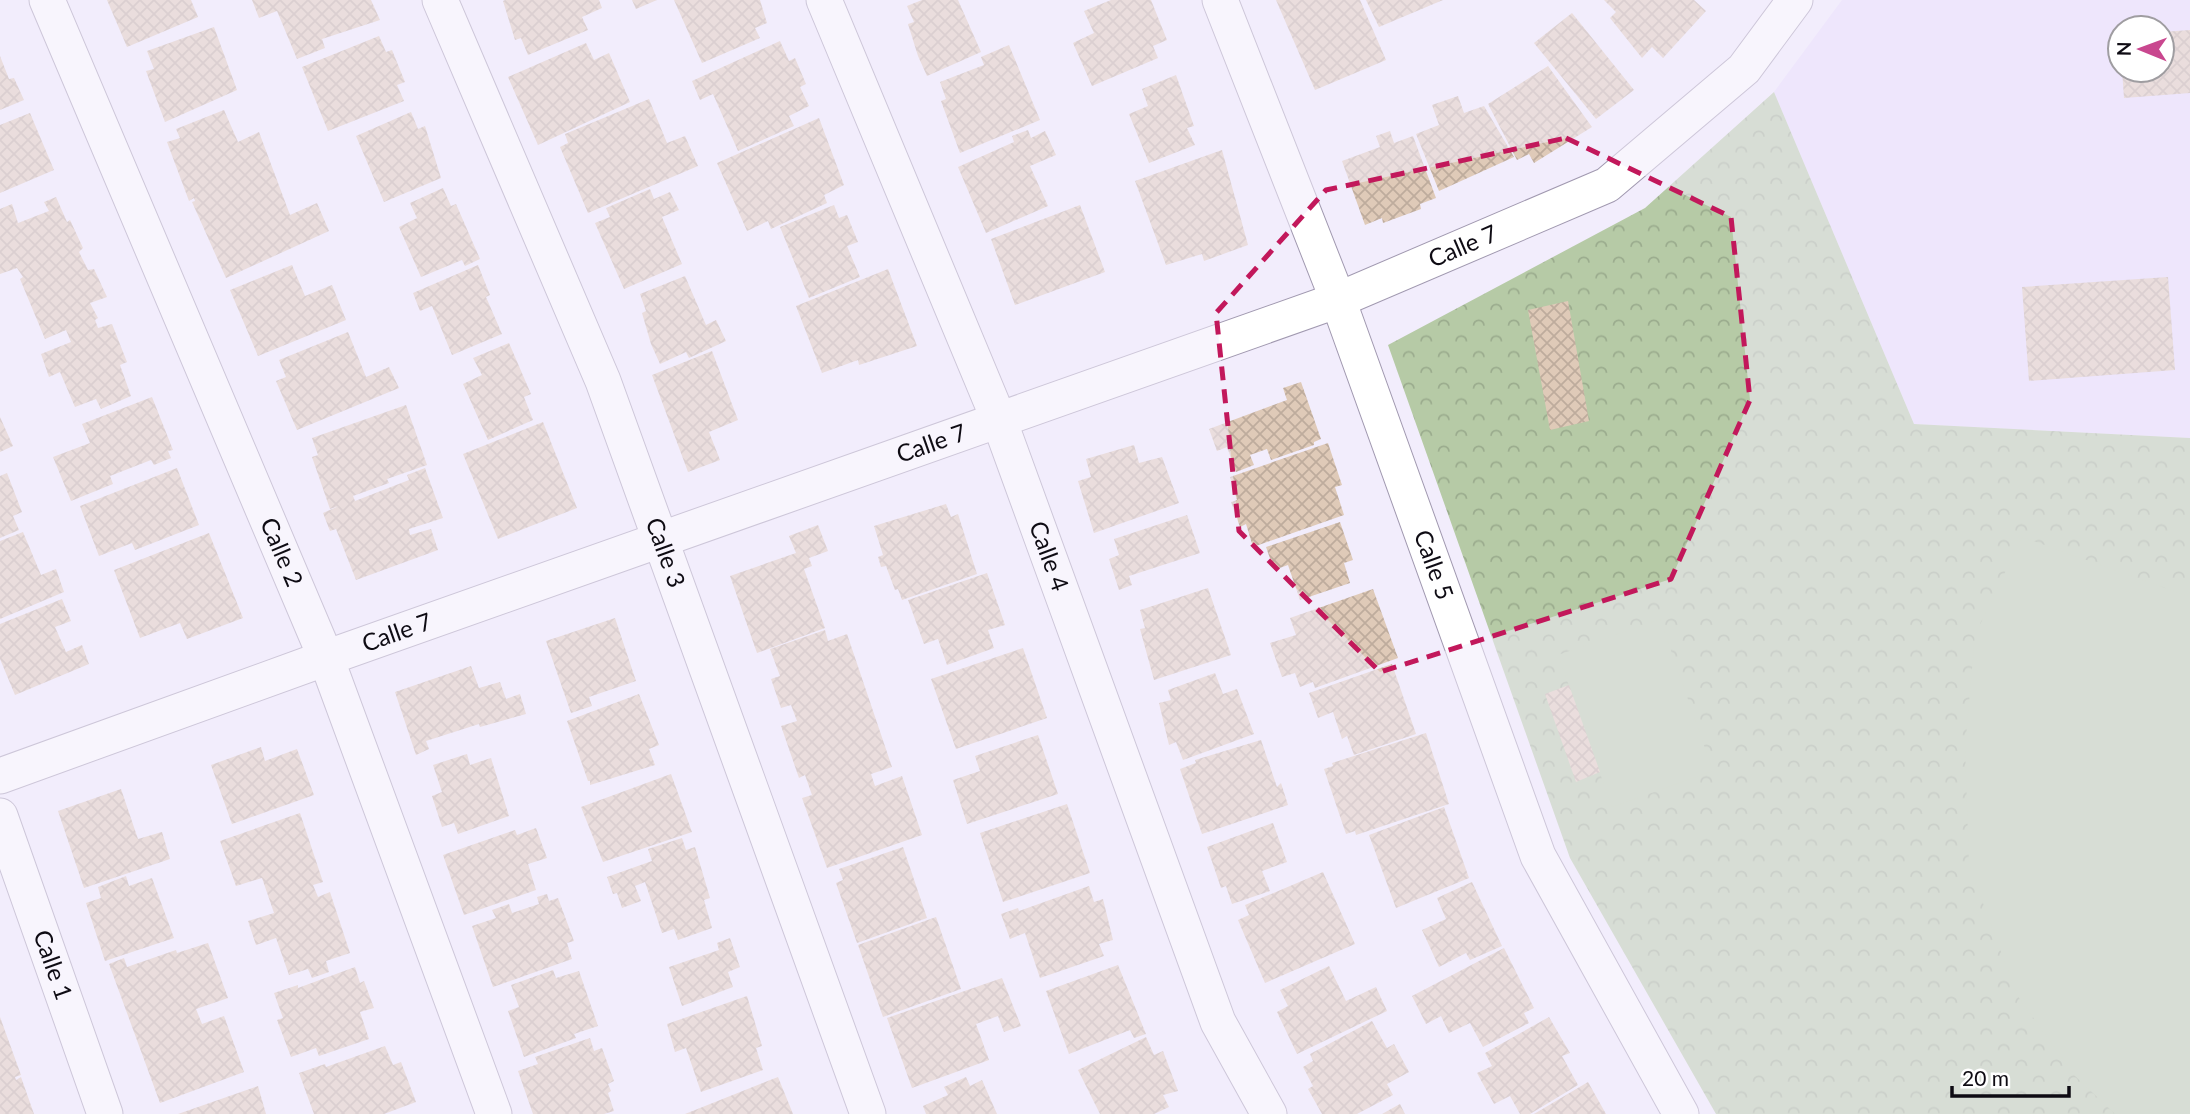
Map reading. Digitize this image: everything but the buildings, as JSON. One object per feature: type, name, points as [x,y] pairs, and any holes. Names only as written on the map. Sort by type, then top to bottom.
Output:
[{"type":"street","name":"Calle 2","points":[[47,0],[326,658],[494,1114]]},
{"type":"street","name":"Calle 3","points":[[440,0],[603,381],[868,1114]]},
{"type":"street","name":"Calle 4","points":[[824,0],[999,420],[1218,1022],[1269,1114]]},
{"type":"street","name":"Calle 5","points":[[1220,0],[1338,300],[1538,856],[1681,1114]]},
{"type":"street","name":"Calle 7","points":[[0,776],[1338,300],[1607,185],[1744,69],[1795,0]]},
{"type":"street","name":"Calle 1","points":[[0,816],[105,1114]]},
{"type":"highlighted area","points":[[1566,138],[1731,217],[1750,400],[1671,579],[1380,672],[1239,531],[1216,313],[1326,190]]},
{"type":"shaded area","points":[[1842,0],[2190,0],[2190,438],[1914,424],[1774,92]]},
{"type":"green space","points":[[1774,92],[1914,424],[2190,438],[2190,1114],[1716,1114],[1570,858],[1388,345],[1645,208]]},
{"type":"green space","points":[[2022,537],[2190,597],[2190,1114],[2115,1114],[2075,1076],[2017,995],[1969,865],[1965,748],[1975,635]]},
{"type":"green space","points":[[1660,619],[1713,771],[1612,807],[1558,655]]}]
